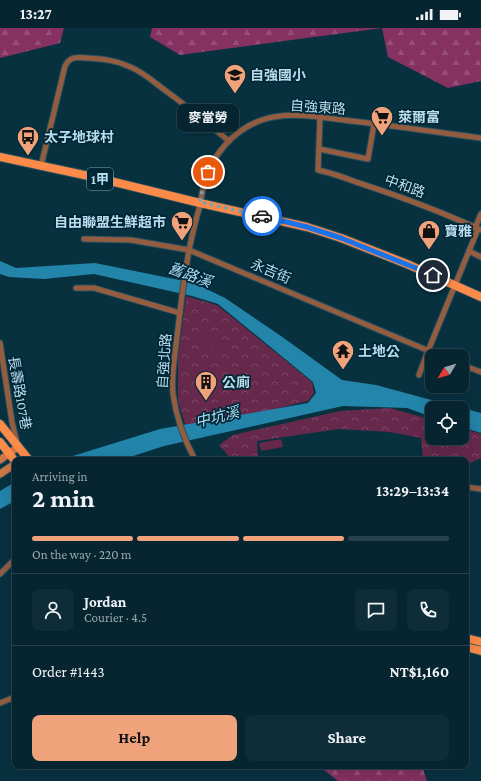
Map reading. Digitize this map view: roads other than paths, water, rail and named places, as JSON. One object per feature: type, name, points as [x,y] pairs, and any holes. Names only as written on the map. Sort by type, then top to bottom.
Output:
[{"type":"main road","name":"1甲","points":[[0,158],[98,178],[307,227],[334,235],[407,264],[455,284],[481,297]]},
{"type":"main road","points":[[0,424],[26,457]]},
{"type":"main road","points":[[0,442],[12,457]]},
{"type":"main road","points":[[0,460],[18,447]]},
{"type":"main road","points":[[17,457],[18,447]]},
{"type":"main road","points":[[0,474],[12,465]]},
{"type":"main road","points":[[469,639],[481,642]]},
{"type":"main road","points":[[469,648],[481,651]]},
{"type":"street","points":[[41,166],[64,66],[71,58],[104,59],[128,66],[141,73],[179,100],[229,141]]},
{"type":"street","name":"自強東路","points":[[200,202],[203,186],[210,166],[221,149],[241,131],[263,120],[290,115],[303,115],[481,138]]},
{"type":"street","points":[[320,118],[319,149],[368,159],[374,124]]},
{"type":"street","name":"中和路","points":[[319,149],[318,170],[336,174],[390,192],[478,229]]},
{"type":"street","points":[[189,250],[200,202]]},
{"type":"street","points":[[429,349],[478,229],[481,214]]},
{"type":"street","name":"永吉街","points":[[84,240],[131,240],[189,250],[425,350]]},
{"type":"street","name":"自強北路","points":[[189,250],[173,373],[173,390],[179,419],[194,457]]},
{"type":"street","points":[[469,251],[481,257]]},
{"type":"street","points":[[76,288],[94,288],[180,313]]},
{"type":"street","name":"長壽路107巷","points":[[0,344],[12,422],[18,447]]},
{"type":"street","points":[[419,376],[425,359]]},
{"type":"street","points":[[469,368],[481,372]]},
{"type":"street","points":[[469,487],[481,488]]},
{"type":"street","points":[[0,574],[12,562]]},
{"type":"street","points":[[0,704],[12,698]]},
{"type":"water","points":[[0,261],[16,268],[95,263],[194,283],[225,298],[342,380],[376,385],[435,401],[425,401],[425,414],[407,408],[343,406],[164,446],[130,457],[70,457],[160,429],[308,403],[316,393],[313,382],[218,304],[192,296],[94,274],[44,279],[9,277],[0,274]]},
{"type":"water","points":[[469,410],[481,413],[481,433],[469,429]]},
{"type":"water","points":[[12,484],[12,503],[0,509],[0,491]]},
{"type":"place","name":"自強國小","points":[[235,94]]},
{"type":"place","name":"萊爾富","points":[[382,136]]},
{"type":"place","name":"太子地球村","points":[[28,156]]},
{"type":"place","name":"麥當勞","points":[[208,172]]},
{"type":"place","name":"自由聯盟生鮮超市","points":[[182,242]]},
{"type":"place","name":"寶雅","points":[[429,250]]},
{"type":"place","name":"土地公","points":[[343,370]]},
{"type":"place","name":"公廁","points":[[206,402]]},
{"type":"water label","name":"舊路溪","points":[[190,275]]},
{"type":"water label","name":"中坑溪","points":[[217,417]]}]
